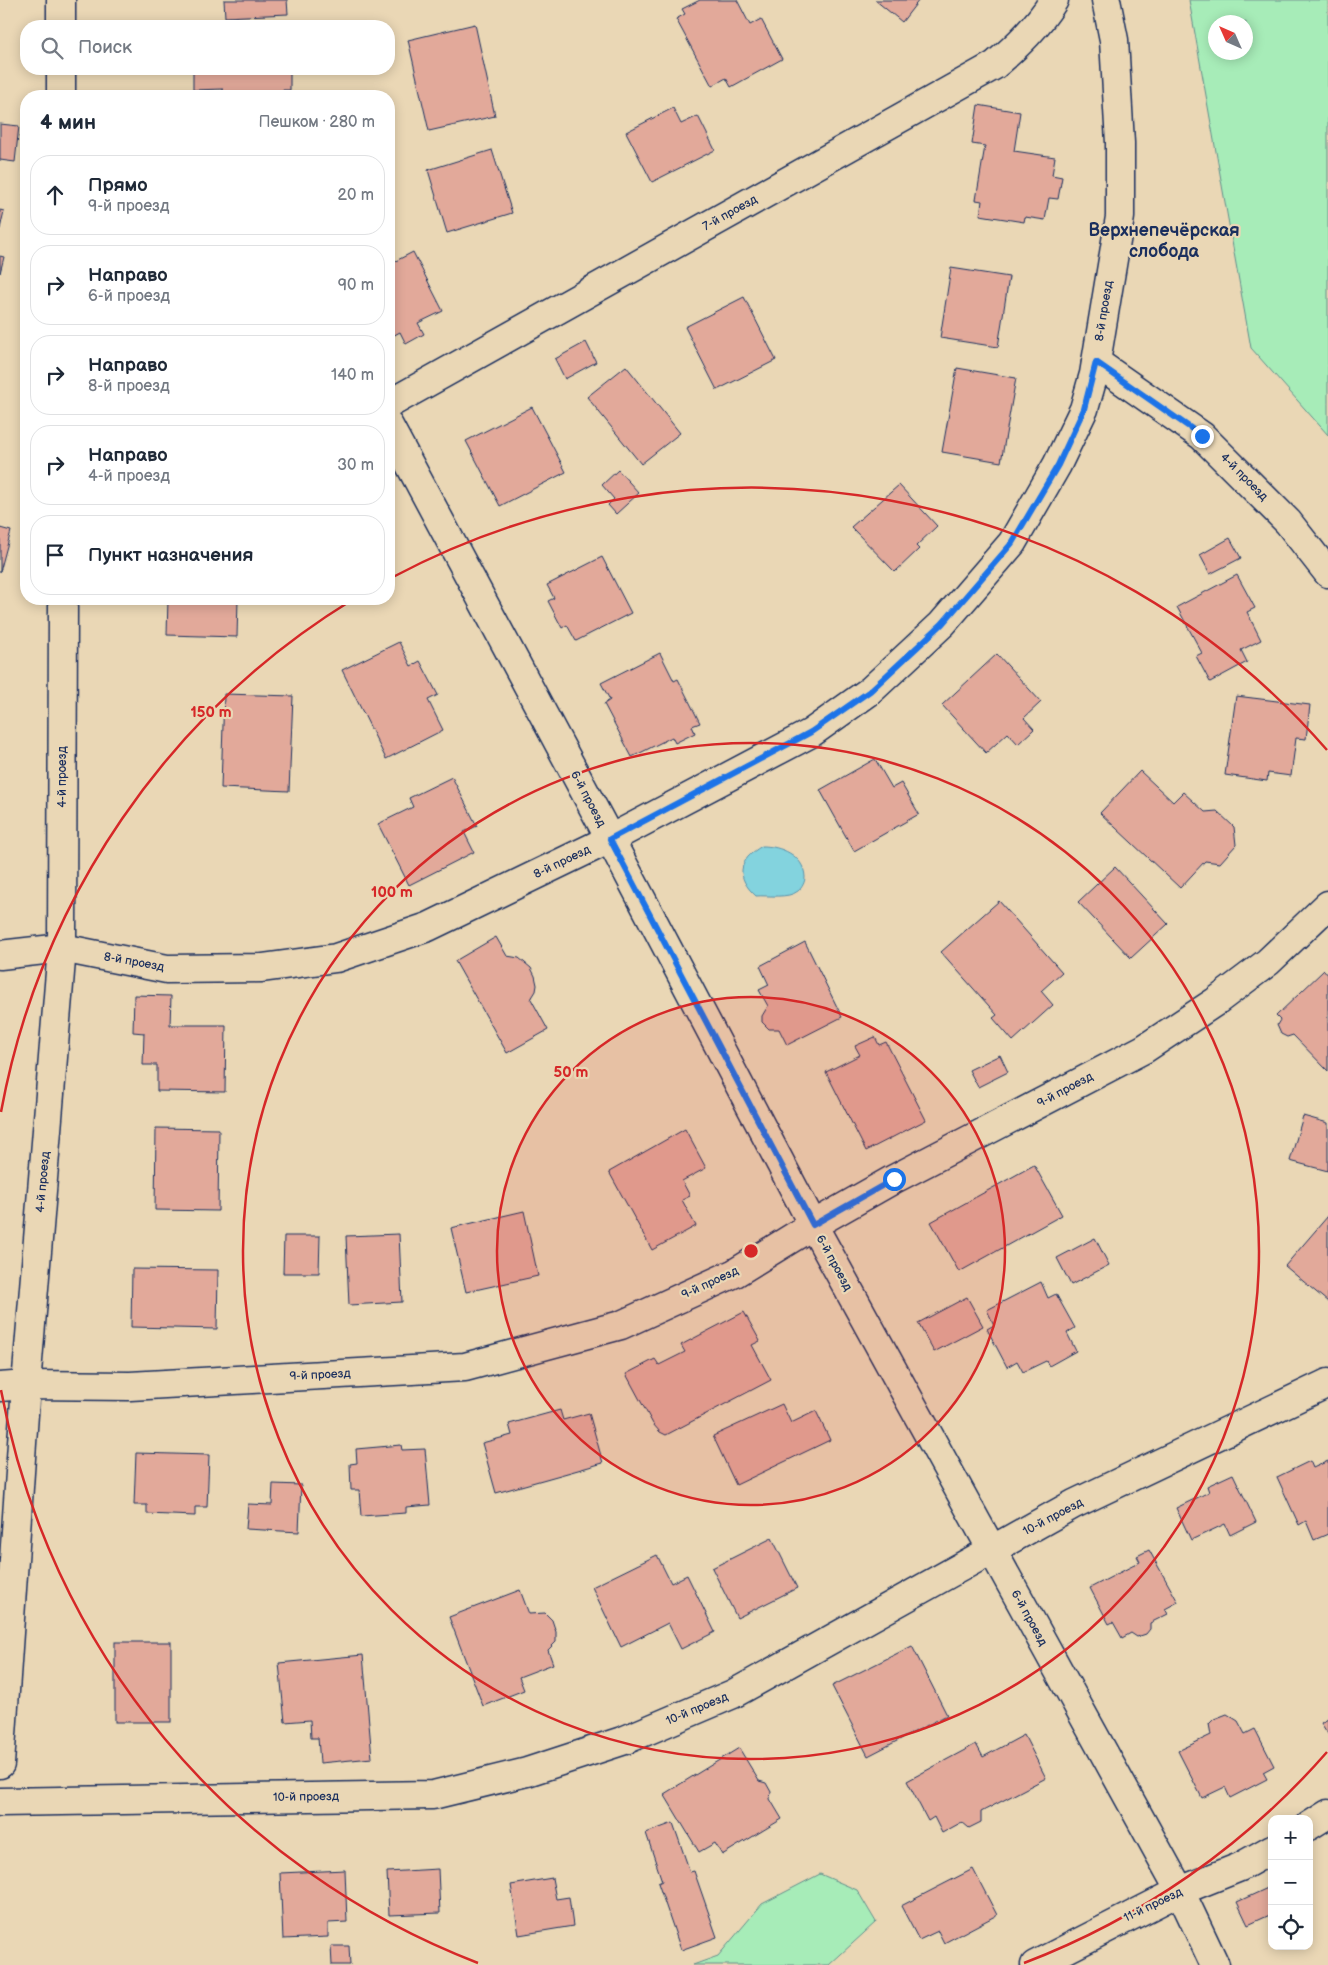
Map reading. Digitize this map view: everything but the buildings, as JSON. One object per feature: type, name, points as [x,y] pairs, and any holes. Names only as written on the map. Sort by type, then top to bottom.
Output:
[{"type":"street","points":[[60,0],[61,20]]},
{"type":"street","name":"7-й проезд","points":[[395,401],[995,65],[1022,41],[1045,14],[1054,0]]},
{"type":"street","name":"8-й проезд","points":[[0,955],[62,948],[167,969],[262,968],[336,958],[428,927],[610,839],[811,732],[870,691],[942,624],[1012,543],[1058,465],[1084,409],[1096,362],[1120,217],[1120,134],[1114,40],[1106,0]]},
{"type":"street","points":[[61,75],[61,90]]},
{"type":"street","name":"4-й проезд","points":[[1096,362],[1202,436],[1288,522],[1328,573]]},
{"type":"street","name":"6-й проезд","points":[[395,437],[610,839],[813,1225],[1180,1890],[1215,1965]]},
{"type":"street","name":"4-й проезд","points":[[0,1764],[13,1386],[62,948],[63,605]]},
{"type":"street","name":"9-й проезд","points":[[13,1386],[130,1386],[465,1367],[621,1325],[734,1273],[894,1179],[1144,1049],[1215,1002],[1268,962],[1328,905]]},
{"type":"street","name":"10-й проезд","points":[[0,1802],[433,1795],[527,1772],[625,1740],[733,1694],[1074,1504],[1328,1383]]},
{"type":"street","points":[[1313,1823],[1328,1814]]},
{"type":"street","name":"11-й проезд","points":[[1035,1965],[1180,1890],[1240,1867],[1268,1851]]},
{"type":"green space","points":[[1189,0],[1328,0],[1328,435],[1251,348]]},
{"type":"green space","points":[[820,1874],[857,1890],[876,1922],[829,1965],[693,1965],[718,1956],[762,1904]]},
{"type":"water","points":[[762,846],[769,846],[790,853],[800,863],[804,869],[805,879],[798,891],[783,896],[756,896],[749,889],[742,876],[742,869],[748,857]]},
{"type":"district","name":"Верхнепечёрская слобода","points":[[1164,240]]},
{"type":"route","points":[[894,1179],[813,1225],[610,839],[811,732],[870,691],[942,624],[1012,543],[1058,465],[1084,409],[1096,362],[1202,436]]}]
